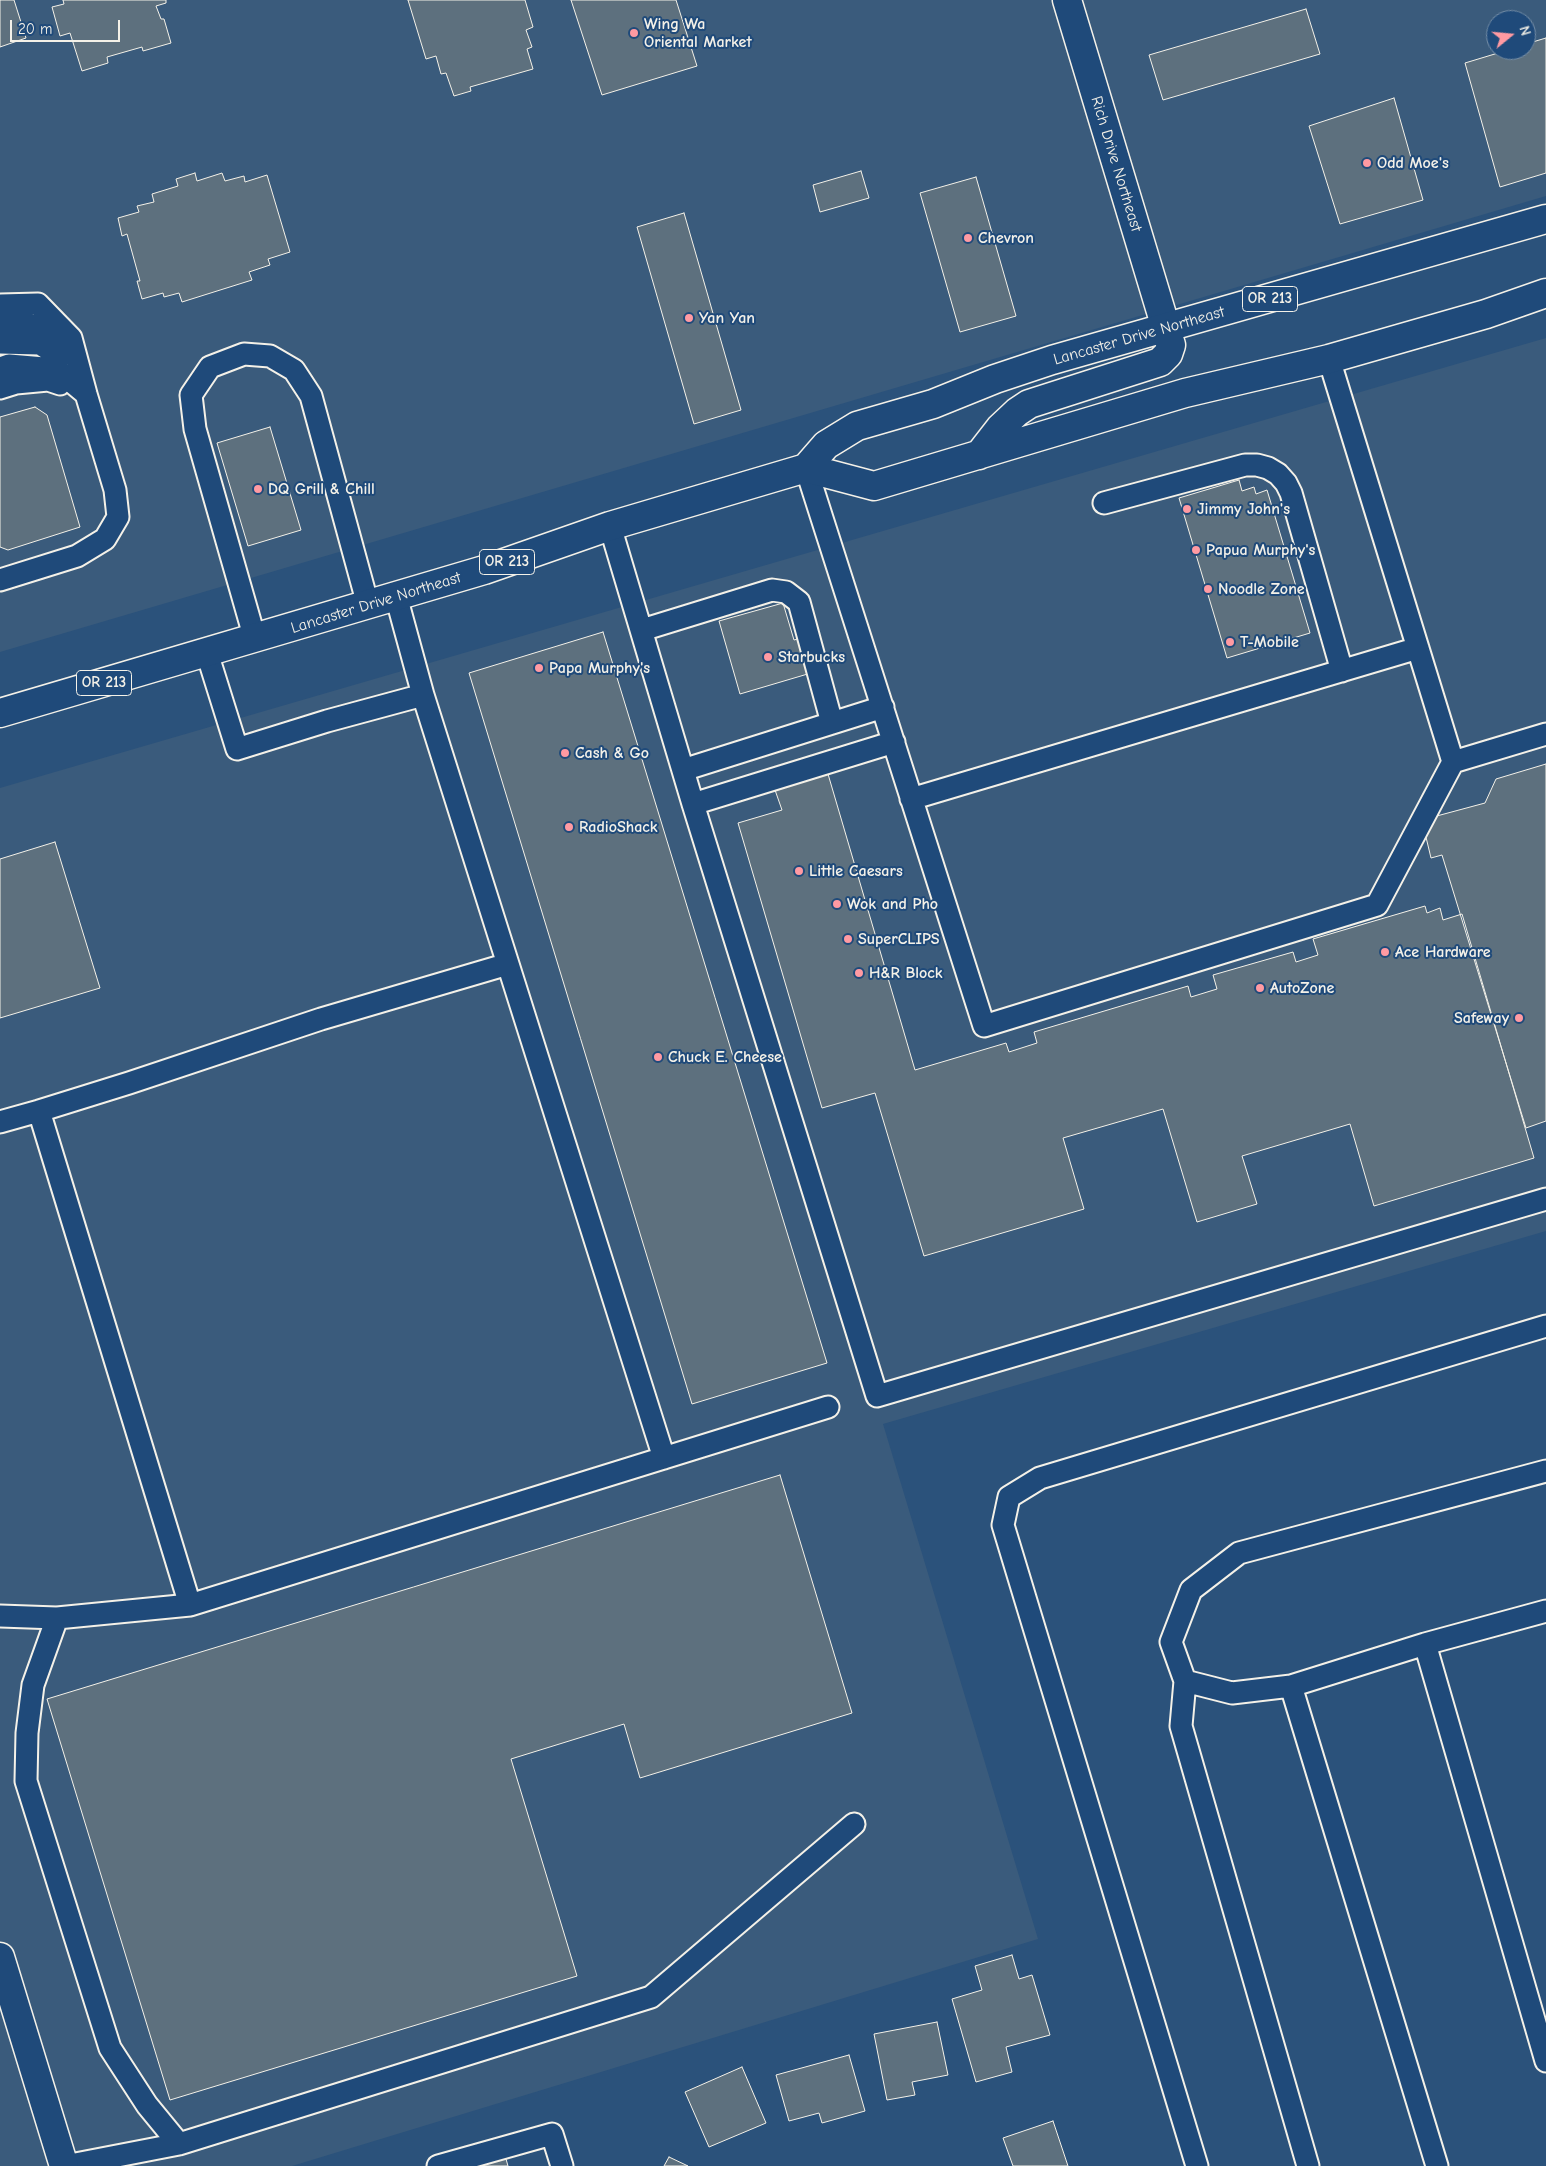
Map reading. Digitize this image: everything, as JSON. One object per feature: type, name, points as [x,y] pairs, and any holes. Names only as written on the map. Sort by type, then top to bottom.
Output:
[{"type":"main road","name":"Rich Drive Northeast","points":[[980,455],[1000,428],[1029,404],[1160,362],[1168,354],[1171,345],[1071,1]]},
{"type":"main road","name":"Lancaster Drive Northeast","points":[[0,713],[484,570],[610,526],[806,468],[826,446],[857,426],[933,404],[1052,360],[1546,219]]},
{"type":"main road","points":[[806,468],[874,486],[1186,393],[1329,359],[1486,314],[1546,294]]},
{"type":"main road","points":[[0,1957],[64,2166]]},
{"type":"lane","points":[[0,305],[38,304],[71,338],[115,490],[118,517],[105,539],[77,556],[0,580]]},
{"type":"lane","points":[[0,322],[38,326],[66,348],[86,394]]},
{"type":"lane","points":[[0,343],[40,344],[60,356],[86,394]]},
{"type":"lane","points":[[254,639],[195,430],[191,395],[210,367],[244,354],[270,356],[294,370],[311,396],[368,605]]},
{"type":"lane","points":[[806,468],[984,1026],[1377,905],[1453,762],[1329,359]]},
{"type":"lane","points":[[0,368],[9,365],[56,369],[86,394]]},
{"type":"lane","points":[[0,388],[16,383],[48,380],[86,394]]},
{"type":"lane","points":[[1104,503],[1245,466],[1257,465],[1268,468],[1278,474],[1291,494],[1342,671]]},
{"type":"lane","points":[[610,526],[693,804],[877,1396],[1546,1200]]},
{"type":"lane","points":[[642,630],[772,590],[786,592],[799,602],[832,723]]},
{"type":"lane","points":[[396,596],[423,695],[664,1458]]},
{"type":"lane","points":[[912,800],[1418,648]]},
{"type":"lane","points":[[207,653],[236,749],[327,721],[423,695]]},
{"type":"lane","points":[[683,770],[883,707]]},
{"type":"lane","points":[[1453,762],[1546,734]]},
{"type":"lane","points":[[693,804],[894,742]]},
{"type":"lane","points":[[0,1122],[130,1083],[321,1019],[508,964]]},
{"type":"lane","points":[[38,1111],[190,1605]]},
{"type":"lane","points":[[1198,2166],[1003,1525],[1009,1497],[1040,1478],[1546,1326]]},
{"type":"lane","points":[[0,1616],[57,1618],[190,1605],[828,1407]]},
{"type":"lane","points":[[1308,2166],[1181,1726],[1185,1681],[1172,1642],[1191,1590],[1239,1553],[1546,1471]]},
{"type":"lane","points":[[1185,1681],[1232,1693],[1292,1686],[1425,1644],[1546,1611]]},
{"type":"lane","points":[[57,1618],[33,1685],[27,1733],[26,1782],[110,2048],[147,2105],[179,2144]]},
{"type":"lane","points":[[1425,1644],[1546,2061]]},
{"type":"lane","points":[[1292,1686],[1437,2166]]},
{"type":"lane","points":[[64,2166],[179,2144],[650,1997],[854,1824]]},
{"type":"lane","points":[[438,2166],[552,2134],[562,2166]]},
{"type":"shaded area","points":[[0,0],[1546,0],[1546,196],[0,652]]},
{"type":"shaded area","points":[[1546,338],[1546,1231],[883,1424],[1038,1939],[292,2166],[0,2166],[0,788]]},
{"type":"building","points":[[0,0],[14,0],[26,38],[0,47]]},
{"type":"building","points":[[63,0],[166,0],[166,3],[156,6],[161,19],[164,19],[171,43],[143,51],[142,47],[107,57],[108,63],[82,71],[70,33],[60,36],[52,7],[64,4]]},
{"type":"building","points":[[408,0],[525,0],[533,27],[526,30],[532,47],[527,49],[533,69],[470,87],[471,91],[454,96],[446,73],[441,74],[436,56],[426,59]]},
{"type":"building","name":"Wing Wa Oriental Market","points":[[571,0],[676,0],[697,66],[602,95]]},
{"type":"building","points":[[1306,9],[1320,54],[1163,100],[1149,55]]},
{"type":"building","points":[[1546,38],[1546,173],[1500,187],[1465,63],[1486,57],[1486,60],[1536,60],[1536,41]]},
{"type":"building","name":"Odd Moe's","points":[[1394,98],[1423,200],[1340,224],[1309,126]]},
{"type":"building","points":[[861,171],[869,198],[820,212],[813,185]]},
{"type":"building","points":[[195,173],[197,181],[222,173],[225,181],[244,176],[245,182],[267,175],[290,252],[268,259],[270,265],[249,272],[252,280],[182,302],[179,293],[164,297],[163,293],[142,299],[137,281],[140,281],[127,234],[122,236],[118,218],[139,212],[137,206],[154,202],[152,194],[178,186],[176,179]]},
{"type":"building","points":[[976,177],[1016,316],[960,332],[920,193]]},
{"type":"building","name":"Yan Yan","points":[[684,213],[741,410],[694,424],[637,227]]},
{"type":"building","points":[[35,407],[47,415],[80,527],[8,550],[0,547],[0,417]]},
{"type":"building","points":[[270,427],[301,530],[248,546],[217,443]]},
{"type":"building","points":[[1239,480],[1242,491],[1254,487],[1256,494],[1267,490],[1310,633],[1227,658],[1179,498]]},
{"type":"building","name":"Starbucks","points":[[783,603],[794,640],[801,638],[811,673],[740,694],[719,621]]},
{"type":"building","points":[[603,632],[827,1363],[692,1404],[469,673]]},
{"type":"building","name":"Safeway","points":[[1546,764],[1546,1121],[1526,1128],[1442,855],[1431,858],[1425,833],[1433,817],[1485,803],[1496,779]]},
{"type":"building","points":[[828,774],[915,1070],[1006,1043],[1009,1052],[1037,1043],[1034,1032],[1188,986],[1191,997],[1217,989],[1213,975],[1293,952],[1296,962],[1318,955],[1313,939],[1425,906],[1427,913],[1440,908],[1443,920],[1462,914],[1534,1158],[1374,1206],[1350,1124],[1242,1156],[1257,1204],[1197,1222],[1163,1109],[1063,1138],[1084,1209],[924,1256],[875,1093],[822,1108],[738,823],[782,810],[775,790]]},
{"type":"building","points":[[55,842],[100,988],[0,1018],[0,859]]},
{"type":"building","points":[[780,1475],[852,1713],[640,1778],[624,1724],[511,1759],[577,1976],[170,2100],[47,1699]]},
{"type":"building","points":[[1012,1955],[1019,1979],[1032,1975],[1050,2035],[1006,2047],[1012,2072],[976,2082],[952,1999],[982,1990],[975,1966]]},
{"type":"building","points":[[937,2022],[948,2075],[912,2082],[915,2095],[887,2100],[874,2034]]},
{"type":"building","points":[[849,2055],[865,2111],[822,2123],[819,2113],[789,2121],[776,2075]]},
{"type":"building","points":[[742,2067],[766,2123],[709,2147],[685,2092]]},
{"type":"building","points":[[1053,2121],[1068,2166],[1013,2166],[1003,2138]]},
{"type":"building","points":[[504,2152],[508,2166],[459,2166]]},
{"type":"building","points":[[669,2157],[688,2166],[664,2166]]},
{"type":"place","name":"Wing Wa Oriental Market","points":[[634,33]]},
{"type":"place","name":"Odd Moe's","points":[[1367,163]]},
{"type":"place","name":"Chevron","points":[[968,238]]},
{"type":"place","name":"Yan Yan","points":[[689,318]]},
{"type":"place","name":"DQ Grill & Chill","points":[[258,489]]},
{"type":"place","name":"Jimmy John's","points":[[1187,509]]},
{"type":"place","name":"Papua Murphy's","points":[[1196,550]]},
{"type":"place","name":"Noodle Zone","points":[[1208,589]]},
{"type":"place","name":"T-Mobile","points":[[1230,642]]},
{"type":"place","name":"Starbucks","points":[[768,657]]},
{"type":"place","name":"Papa Murphy's","points":[[539,668]]},
{"type":"place","name":"Cash & Go","points":[[565,753]]},
{"type":"place","name":"RadioShack","points":[[569,827]]},
{"type":"place","name":"Little Caesars","points":[[799,871]]},
{"type":"place","name":"Wok and Pho","points":[[837,904]]},
{"type":"place","name":"SuperCLIPS","points":[[848,939]]},
{"type":"place","name":"Ace Hardware","points":[[1385,952]]},
{"type":"place","name":"H&R Block","points":[[859,973]]},
{"type":"place","name":"AutoZone","points":[[1260,988]]},
{"type":"place","name":"Safeway","points":[[1519,1018]]},
{"type":"place","name":"Chuck E. Cheese","points":[[658,1057]]}]
